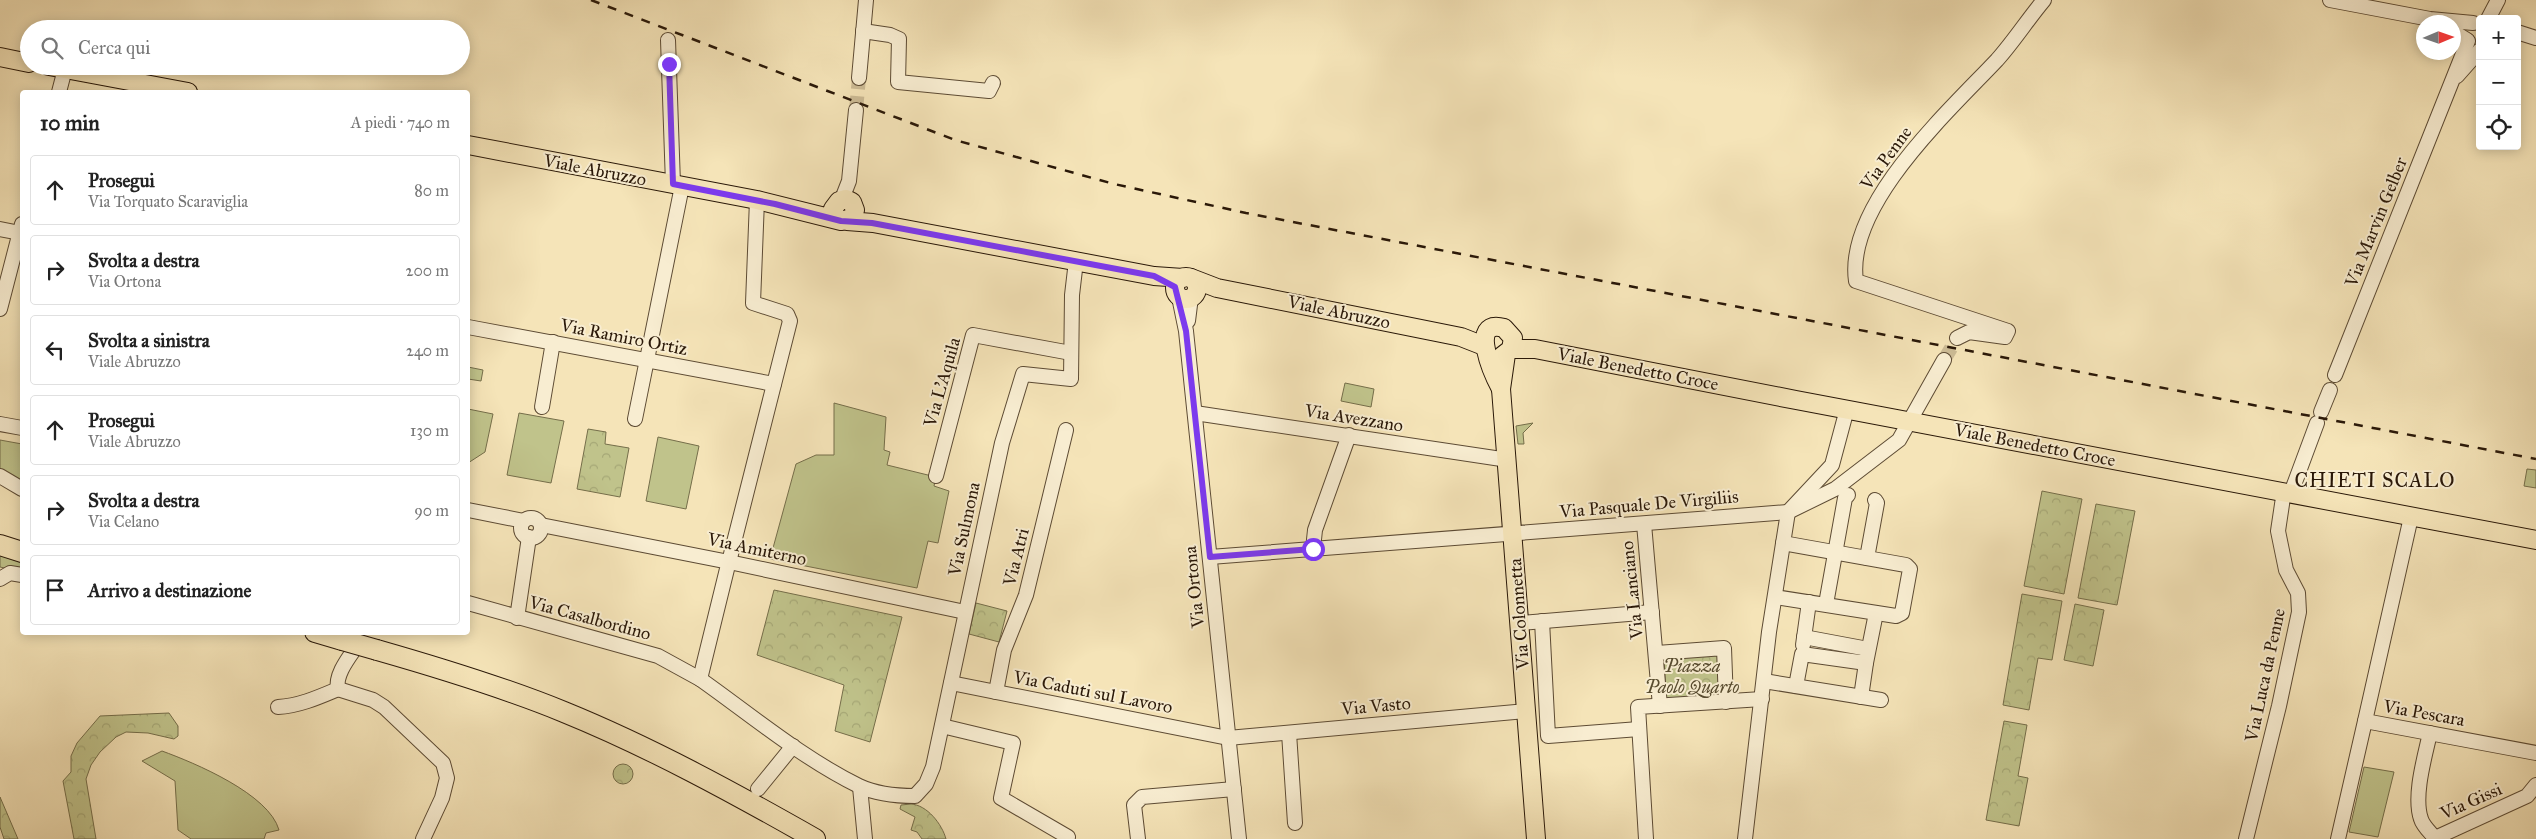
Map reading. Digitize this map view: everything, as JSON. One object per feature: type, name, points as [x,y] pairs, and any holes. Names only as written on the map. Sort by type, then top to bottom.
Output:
[{"type":"highway","points":[[0,545],[20,551]]},
{"type":"highway","points":[[330,635],[354,640],[377,650],[462,676],[564,712],[632,743],[815,839]]},
{"type":"main road","points":[[0,57],[20,60]]},
{"type":"main road","points":[[95,75],[177,90]]},
{"type":"main road","name":"Viale Abruzzo","points":[[470,145],[757,200],[810,212],[845,210],[872,223],[1154,276],[1186,288],[1217,288],[1487,341]]},
{"type":"main road","points":[[1487,341],[1501,327],[1510,344],[1502,389]]},
{"type":"main road","points":[[1487,341],[1499,356],[1510,344]]},
{"type":"main road","points":[[1487,341],[1489,360],[1502,389]]},
{"type":"main road","name":"Viale Benedetto Croce","points":[[1510,344],[2536,540]]},
{"type":"main road","name":"Via Colonnetta","points":[[1502,389],[1536,839]]},
{"type":"street","points":[[858,78],[866,0]]},
{"type":"street","name":"Via Penne","points":[[1957,338],[1969,332],[2005,337],[2008,331],[1856,281],[1854,268],[1862,234],[1879,195],[1897,169],[1999,57],[2044,0]]},
{"type":"street","points":[[2330,0],[2416,18]]},
{"type":"street","points":[[2485,15],[2498,0]]},
{"type":"street","points":[[2461,20],[2476,20]]},
{"type":"street","name":"Via Marvin Gelber","points":[[2336,375],[2451,82],[2474,45],[2468,29],[2476,23]]},
{"type":"street","points":[[863,31],[890,35],[899,39],[898,82],[989,91],[992,83]]},
{"type":"street","points":[[2521,33],[2536,38]]},
{"type":"street","points":[[2461,37],[2474,45]]},
{"type":"street","points":[[2521,41],[2536,38]]},
{"type":"street","points":[[635,419],[677,185],[668,40]]},
{"type":"street","points":[[58,75],[59,90]]},
{"type":"street","points":[[845,210],[856,110]]},
{"type":"street","points":[[700,678],[790,321],[787,314],[753,303],[757,200]]},
{"type":"street","points":[[0,228],[20,233]]},
{"type":"street","points":[[0,309],[20,237]]},
{"type":"street","name":"Via Sulmona","points":[[860,786],[898,796],[915,796],[926,784],[933,768],[1002,443],[1023,374],[1071,379],[1072,295],[1076,261]]},
{"type":"street","name":"Via Ortona","points":[[1186,288],[1186,331],[1239,839]]},
{"type":"street","name":"Via Ramiro Ortiz","points":[[470,327],[774,384]]},
{"type":"street","name":"Via L'Aquila","points":[[936,476],[973,335],[1072,353]]},
{"type":"street","points":[[542,407],[553,342]]},
{"type":"street","points":[[1911,422],[1918,404],[1944,360]]},
{"type":"street","points":[[2288,492],[2330,390]]},
{"type":"street","points":[[1745,839],[1775,597],[1788,512],[1832,465],[1847,409]]},
{"type":"street","name":"Via Avezzano","points":[[1195,413],[1508,460]]},
{"type":"street","name":"Via Pasquale De Virgiliis","points":[[1210,557],[1788,512],[1819,499],[1850,480],[1899,440],[1911,422]]},
{"type":"street","points":[[0,424],[20,428]]},
{"type":"street","name":"Via Atri","points":[[996,692],[1004,650],[1026,595],[1066,430]]},
{"type":"street","points":[[1313,549],[1314,530],[1349,435]]},
{"type":"street","points":[[0,476],[20,488]]},
{"type":"street","name":"Via Luca da Penne","points":[[2246,839],[2279,706],[2299,612],[2298,593],[2286,570],[2278,531],[2288,492]]},
{"type":"street","points":[[1826,604],[1845,498],[1848,495]]},
{"type":"street","points":[[1866,558],[1877,503],[1875,500]]},
{"type":"street","name":"Via Amiterno","points":[[470,511],[531,529]]},
{"type":"street","points":[[2365,721],[2411,517]]},
{"type":"street","name":"Via Amiterno","points":[[470,518],[728,565],[965,616]]},
{"type":"street","name":"Via Lanciano","points":[[1644,524],[1657,653]]},
{"type":"street","points":[[517,618],[531,529]]},
{"type":"street","points":[[1775,597],[1896,616],[1902,613],[1910,570],[1906,565],[1783,543]]},
{"type":"street","points":[[0,579],[10,574],[20,575]]},
{"type":"street","points":[[1796,686],[1809,602]]},
{"type":"street","name":"Via Casalbordino","points":[[470,604],[658,656],[700,678],[793,746],[860,786]]},
{"type":"street","points":[[1520,623],[1652,612]]},
{"type":"street","points":[[1861,697],[1876,613]]},
{"type":"street","points":[[1542,621],[1548,736],[1639,729]]},
{"type":"street","points":[[1804,637],[1867,656]]},
{"type":"street","points":[[338,689],[337,686],[343,665],[354,640]]},
{"type":"street","points":[[1660,706],[1657,653],[1724,648],[1726,702]]},
{"type":"street","points":[[1802,654],[1867,656]]},
{"type":"street","points":[[1764,681],[1881,700]]},
{"type":"street","name":"Via Caduti sul Lavoro","points":[[951,683],[1228,738]]},
{"type":"street","points":[[278,707],[307,702],[338,689],[373,700],[384,707],[444,763],[447,778],[442,798],[423,839]]},
{"type":"street","points":[[1646,839],[1638,707],[1762,699]]},
{"type":"street","name":"Via Vasto","points":[[1228,738],[1527,712]]},
{"type":"street","name":"Via Pescara","points":[[2338,839],[2365,721],[2536,753]]},
{"type":"street","points":[[942,726],[1013,742],[1001,798],[1068,837]]},
{"type":"street","points":[[1289,733],[1295,823]]},
{"type":"street","name":"Via Gissi","points":[[2430,733],[2422,773],[2420,811],[2421,820],[2435,838],[2527,796],[2536,785]]},
{"type":"street","points":[[758,789],[793,746]]},
{"type":"street","points":[[860,786],[865,839]]},
{"type":"street","points":[[1138,839],[1134,805],[1142,797],[1234,789]]},
{"type":"green space","points":[[470,367],[483,370],[481,381],[470,379]]},
{"type":"green space","points":[[1345,383],[1374,389],[1371,407],[1341,401]]},
{"type":"green space","points":[[834,403],[886,417],[884,450],[890,452],[887,465],[936,477],[934,486],[949,491],[938,543],[928,541],[917,588],[770,559],[796,464],[816,455],[834,455]]},
{"type":"green space","points":[[470,409],[493,414],[485,452],[470,462]]},
{"type":"green space","points":[[519,413],[564,421],[551,483],[507,475]]},
{"type":"green space","points":[[1533,423],[1523,433],[1524,444],[1518,444],[1516,426]]},
{"type":"green space","points":[[588,429],[606,432],[605,444],[629,448],[620,497],[577,489]]},
{"type":"green space","points":[[658,437],[699,446],[686,509],[646,501]]},
{"type":"green space","points":[[0,440],[20,444],[20,484],[0,471]]},
{"type":"green space","points":[[2527,469],[2536,470],[2536,488],[2524,486]]},
{"type":"green space","points":[[2042,491],[2082,499],[2064,594],[2024,586]]},
{"type":"green space","points":[[2096,504],[2135,511],[2117,605],[2078,598]]},
{"type":"green space","points":[[0,551],[20,556],[20,572],[0,567]]},
{"type":"green space","points":[[774,590],[902,617],[870,742],[835,731],[844,685],[757,655]]},
{"type":"green space","points":[[2022,594],[2062,601],[2052,660],[2038,658],[2029,710],[2003,705]]},
{"type":"green space","points":[[976,603],[1007,611],[999,642],[969,634]]},
{"type":"green space","points":[[2075,604],[2104,610],[2093,666],[2064,660]]},
{"type":"green space","name":"Piazza Paolo Quarto","points":[[1718,654],[1720,696],[1666,699],[1664,656]]},
{"type":"green space","points":[[169,713],[178,726],[178,736],[174,739],[148,733],[126,732],[116,737],[100,752],[91,765],[86,779],[96,839],[74,839],[63,781],[71,772],[71,756],[77,743],[100,716]]},
{"type":"green space","points":[[2004,721],[2027,725],[2018,776],[2028,778],[2019,826],[1986,820]]},
{"type":"green space","points":[[162,751],[193,763],[246,792],[261,804],[272,817],[279,830],[266,833],[264,839],[191,839],[178,830],[175,781],[142,761]]},
{"type":"green space","points":[[619,764],[627,764],[633,770],[633,778],[627,784],[619,784],[613,778],[613,770]]},
{"type":"green space","points":[[2364,767],[2394,772],[2378,837],[2349,832]]},
{"type":"green space","points":[[0,797],[18,839],[4,839],[0,827]]},
{"type":"green space","points":[[911,804],[923,808],[933,816],[941,827],[946,839],[922,839],[917,832],[911,830],[915,817],[900,809],[901,805]]},
{"type":"tunnel","points":[[856,110],[859,78]]},
{"type":"tunnel","points":[[1944,360],[1957,338]]},
{"type":"railway","points":[[591,0],[955,140],[1114,184],[1246,213],[2536,459]]},
{"type":"district","name":"CHIETI SCALO","points":[[2375,480]]},
{"type":"route","points":[[669,64],[673,184],[775,204],[841,221],[872,223],[1154,276],[1175,287],[1186,331],[1210,557],[1313,549]]}]
